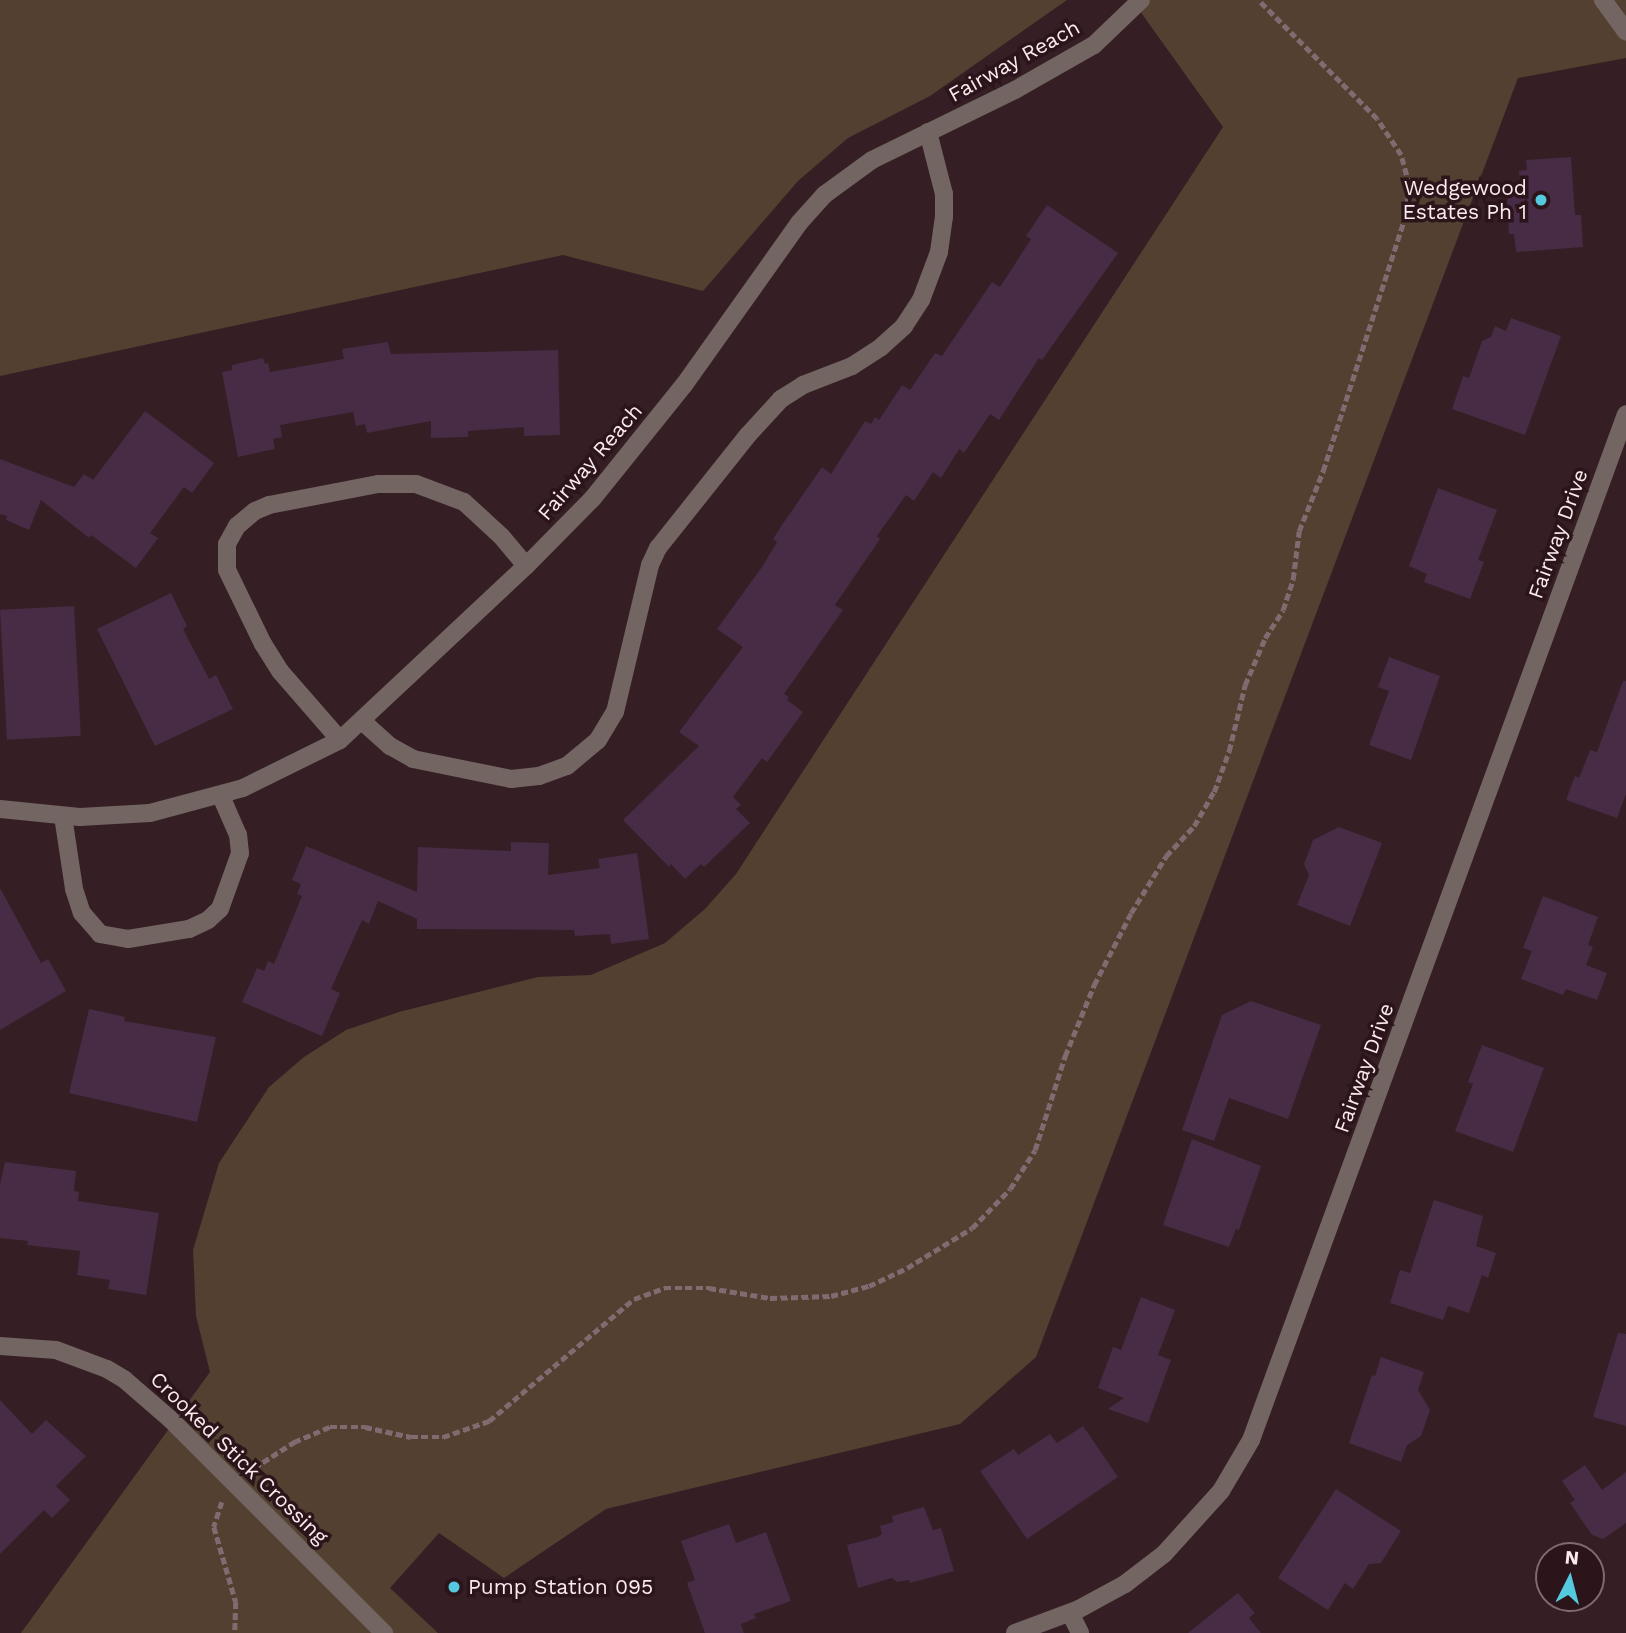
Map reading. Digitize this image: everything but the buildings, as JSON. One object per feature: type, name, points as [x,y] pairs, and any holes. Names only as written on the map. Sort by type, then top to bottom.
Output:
[{"type":"street","name":"Fairway Reach","points":[[0,809],[62,816],[150,813],[221,796],[340,740],[526,566],[624,461],[684,386],[799,223],[824,195],[872,160],[1015,90],[1094,44],[1141,0]]},
{"type":"street","points":[[1603,0],[1626,32]]},
{"type":"street","points":[[362,721],[390,746],[413,759],[510,779],[539,776],[567,766],[598,740],[615,712],[650,565],[658,548],[781,399],[803,385],[852,366],[881,347],[904,326],[921,300],[939,252],[944,217],[944,194],[928,132]]},
{"type":"street","name":"Fairway Drive","points":[[1015,1633],[1070,1613],[1125,1584],[1164,1554],[1222,1491],[1251,1440],[1626,414]]},
{"type":"street","points":[[340,740],[280,671],[263,644],[227,569],[227,544],[237,526],[255,511],[269,505],[378,484],[416,484],[464,502],[501,536],[526,566]]},
{"type":"street","points":[[62,816],[74,889],[82,913],[100,934],[128,939],[189,929],[208,920],[220,909],[240,853],[238,835],[221,796]]},
{"type":"street","name":"Crooked Stick Crossing","points":[[0,1346],[56,1350],[107,1369],[125,1380],[170,1419],[384,1633]]},
{"type":"street","points":[[1070,1613],[1080,1633]]},
{"type":"path","points":[[235,1633],[236,1602],[214,1527],[220,1504],[260,1462],[294,1442],[330,1427],[365,1427],[411,1437],[443,1437],[489,1421],[634,1299],[664,1288],[709,1288],[770,1298],[831,1296],[869,1286],[907,1268],[972,1228],[1010,1189],[1035,1150],[1065,1056],[1094,985],[1131,913],[1166,856],[1194,826],[1213,792],[1229,751],[1245,685],[1265,638],[1283,610],[1293,579],[1299,531],[1323,471],[1406,214],[1409,185],[1401,155],[1377,119],[1258,0]]},
{"type":"shaded area","points":[[0,0],[1067,0],[930,96],[848,138],[798,181],[703,291],[563,255],[0,376]]},
{"type":"shaded area","points":[[1132,0],[1626,0],[1626,58],[1518,78],[1036,1357],[960,1424],[606,1509],[504,1578],[439,1533],[390,1588],[438,1633],[21,1633],[210,1372],[196,1316],[193,1250],[219,1163],[269,1087],[304,1057],[346,1030],[399,1012],[538,977],[591,975],[665,943],[705,909],[736,874],[1223,127]]},
{"type":"place","name":"Wedgewood Estates Ph 1","points":[[1541,200]]},
{"type":"place","name":"Pump Station 095","points":[[454,1587]]}]
